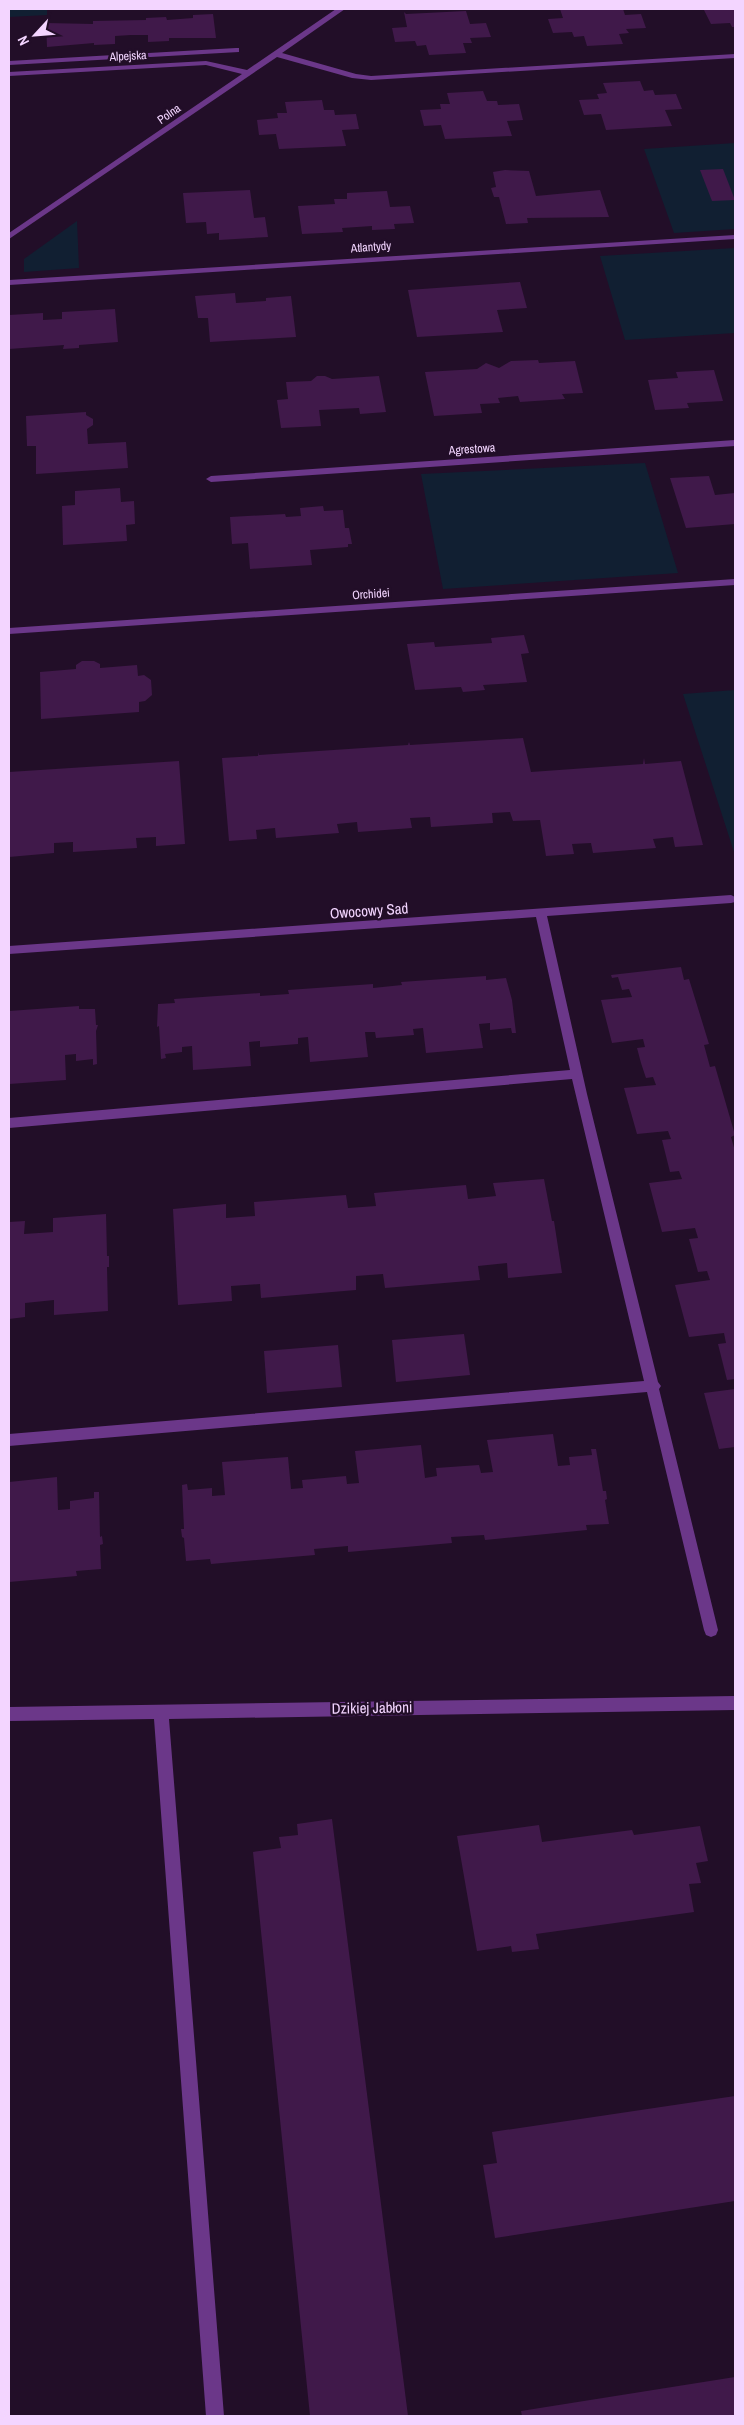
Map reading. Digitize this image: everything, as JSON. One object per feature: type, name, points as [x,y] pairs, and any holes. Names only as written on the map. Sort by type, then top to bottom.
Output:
[{"type":"street","name":"Polna","points":[[9,237],[341,9]]},
{"type":"street","points":[[9,63],[236,50]]},
{"type":"street","points":[[276,54],[355,76],[371,78],[735,56]]},
{"type":"street","name":"Alpejska","points":[[9,74],[206,63],[248,73]]},
{"type":"street","name":"Atlantydy","points":[[9,283],[735,237]]},
{"type":"street","name":"Agrestowa","points":[[211,479],[735,443]]},
{"type":"street","name":"Orchidei","points":[[9,631],[735,582]]},
{"type":"street","name":"Owocowy Sad","points":[[9,950],[541,914],[731,899]]},
{"type":"street","points":[[541,914],[575,1074],[654,1386],[712,1630]]},
{"type":"street","points":[[9,1123],[575,1074]]},
{"type":"street","points":[[9,1440],[654,1386]]},
{"type":"street","name":"Dzikiej Jabłoni","points":[[9,1714],[735,1703]]},
{"type":"street","points":[[161,1711],[216,2416]]},
{"type":"shaded area","points":[[9,9],[47,9],[47,15],[9,17]]},
{"type":"shaded area","points":[[735,143],[735,229],[674,233],[644,149]]},
{"type":"shaded area","points":[[77,221],[79,268],[24,272],[24,259]]},
{"type":"shaded area","points":[[735,248],[735,333],[625,340],[600,256]]},
{"type":"shaded area","points":[[645,463],[678,573],[443,589],[421,474]]},
{"type":"shaded area","points":[[735,690],[735,855],[683,694]]},
{"type":"building","points":[[560,9],[623,9],[625,15],[641,14],[646,28],[626,29],[629,33],[619,34],[623,44],[587,46],[584,36],[574,37],[572,32],[553,33],[548,19],[563,18]]},
{"type":"building","points":[[735,9],[735,27],[732,27],[730,23],[711,24],[704,10]]},
{"type":"building","points":[[466,11],[470,24],[486,23],[491,37],[470,38],[472,43],[463,43],[466,53],[429,55],[426,45],[417,46],[415,41],[395,42],[392,28],[407,27],[404,12],[406,14]]},
{"type":"building","points":[[213,14],[216,38],[169,38],[169,41],[148,42],[148,35],[131,35],[115,36],[115,44],[94,45],[94,43],[47,47],[46,23],[93,24],[93,21],[146,20],[146,18],[166,17],[167,20],[193,18],[193,15]]},
{"type":"building","points":[[640,81],[644,91],[653,90],[655,95],[676,94],[682,109],[665,110],[672,126],[606,130],[601,114],[584,115],[579,100],[599,99],[597,94],[607,93],[603,83]]},
{"type":"building","points":[[483,91],[487,101],[497,101],[498,105],[519,104],[523,120],[507,121],[512,136],[445,139],[441,125],[424,126],[420,110],[441,109],[440,104],[450,104],[447,93]]},
{"type":"building","points":[[322,100],[324,110],[334,110],[335,115],[356,114],[359,129],[342,130],[346,146],[279,149],[276,134],[259,135],[257,120],[278,118],[277,113],[287,113],[285,102]]},
{"type":"building","points":[[723,169],[735,200],[712,201],[700,170]]},
{"type":"building","points":[[505,170],[529,171],[536,196],[600,190],[609,217],[527,218],[528,223],[506,224],[499,197],[494,197],[491,188],[496,187],[493,172]]},
{"type":"building","points":[[250,190],[254,218],[265,217],[268,237],[219,240],[219,233],[207,234],[206,222],[186,223],[183,193]]},
{"type":"building","points":[[387,191],[390,207],[410,206],[414,223],[394,224],[395,229],[372,230],[372,226],[342,228],[343,232],[302,234],[298,206],[335,204],[334,199],[347,199],[347,193]]},
{"type":"building","points":[[520,282],[527,308],[497,310],[503,332],[417,337],[408,290]]},
{"type":"building","points":[[235,293],[236,303],[266,301],[266,298],[291,296],[296,337],[210,342],[208,318],[198,318],[195,296]]},
{"type":"building","points":[[115,309],[118,342],[79,345],[79,348],[63,349],[64,345],[9,349],[9,315],[43,313],[43,320],[62,319],[62,312]]},
{"type":"building","points":[[538,360],[539,363],[575,361],[583,393],[562,394],[565,399],[520,402],[518,396],[498,398],[500,403],[480,404],[482,413],[434,416],[425,372],[477,369],[486,363],[499,368],[511,361]]},
{"type":"building","points":[[714,370],[723,401],[687,403],[689,408],[655,410],[648,380],[678,378],[676,372]]},
{"type":"building","points":[[317,376],[325,376],[332,379],[379,376],[386,412],[360,414],[359,408],[319,410],[321,426],[281,428],[277,400],[288,399],[286,382],[311,381]]},
{"type":"building","points":[[86,412],[86,415],[93,419],[93,425],[87,429],[88,444],[126,442],[128,468],[36,474],[36,446],[27,446],[26,416]]},
{"type":"building","points":[[709,476],[715,495],[735,493],[735,524],[686,528],[670,478]]},
{"type":"building","points":[[120,488],[121,502],[134,501],[135,524],[126,525],[127,541],[63,545],[62,506],[75,505],[75,491]]},
{"type":"building","points":[[323,506],[324,511],[343,510],[345,528],[349,528],[352,544],[348,544],[348,547],[310,550],[312,565],[250,569],[248,543],[232,544],[230,517],[285,514],[286,517],[301,516],[300,508]]},
{"type":"building","points":[[524,635],[529,653],[521,654],[527,682],[483,685],[485,690],[463,692],[461,687],[415,690],[407,644],[434,642],[435,647],[492,643],[491,638]]},
{"type":"building","points":[[82,661],[94,661],[100,664],[100,668],[137,665],[138,676],[144,675],[151,680],[152,695],[145,701],[139,702],[139,712],[41,719],[40,672],[76,669],[76,665]]},
{"type":"building","points":[[523,738],[531,772],[643,764],[644,758],[645,764],[681,761],[703,845],[675,847],[673,837],[653,839],[656,848],[593,853],[591,843],[572,844],[574,854],[546,856],[540,820],[513,821],[510,812],[492,813],[493,823],[431,827],[430,817],[410,818],[412,828],[358,832],[357,822],[337,824],[339,833],[276,838],[275,828],[256,830],[257,839],[229,841],[222,758],[258,756],[259,752],[259,755],[408,745],[409,742],[410,745]]},
{"type":"building","points":[[179,761],[185,844],[156,846],[156,837],[136,838],[137,848],[73,852],[73,842],[54,843],[54,853],[9,857],[9,772]]},
{"type":"building","points":[[681,967],[684,980],[689,979],[709,1044],[704,1045],[710,1067],[715,1066],[735,1135],[731,1137],[735,1151],[735,1379],[727,1380],[718,1344],[726,1343],[724,1333],[689,1337],[675,1285],[710,1280],[707,1271],[698,1272],[689,1239],[698,1238],[695,1228],[662,1232],[649,1183],[682,1179],[679,1171],[670,1172],[662,1140],[671,1139],[668,1131],[637,1134],[624,1088],[656,1085],[653,1077],[646,1078],[641,1063],[637,1048],[645,1047],[643,1039],[612,1043],[601,1000],[632,997],[629,989],[622,990],[618,977],[612,978],[611,975]]},
{"type":"building","points":[[486,976],[486,980],[506,978],[512,1000],[516,1033],[512,1033],[511,1028],[490,1030],[490,1023],[479,1024],[483,1048],[426,1053],[423,1028],[413,1029],[414,1035],[376,1038],[375,1032],[365,1032],[368,1057],[310,1062],[308,1037],[298,1038],[298,1044],[260,1047],[260,1041],[249,1042],[251,1066],[193,1070],[192,1046],[182,1047],[182,1052],[165,1054],[166,1058],[161,1059],[159,1026],[157,1027],[158,1004],[175,1003],[174,999],[260,993],[260,996],[289,994],[288,990],[373,984],[373,988],[402,985],[401,982]]},
{"type":"building","points":[[79,1006],[79,1009],[95,1009],[96,1025],[98,1025],[96,1031],[97,1064],[93,1065],[93,1059],[76,1061],[76,1054],[65,1055],[66,1080],[9,1084],[9,1011]]},
{"type":"building","points":[[544,1179],[552,1221],[554,1221],[562,1273],[508,1278],[507,1263],[478,1266],[480,1280],[385,1288],[383,1274],[356,1276],[356,1290],[261,1298],[260,1284],[231,1286],[232,1301],[178,1305],[173,1209],[226,1204],[226,1218],[255,1216],[254,1202],[346,1195],[348,1208],[376,1206],[374,1193],[466,1185],[468,1199],[496,1196],[493,1183]]},
{"type":"building","points":[[106,1214],[107,1256],[109,1256],[109,1267],[107,1267],[108,1311],[54,1315],[54,1300],[25,1303],[25,1317],[9,1319],[9,1222],[25,1221],[24,1234],[53,1232],[53,1218]]},
{"type":"building","points":[[464,1334],[470,1375],[396,1382],[392,1340]]},
{"type":"building","points":[[338,1345],[342,1387],[267,1393],[264,1351]]},
{"type":"building","points":[[735,1389],[735,1447],[719,1449],[704,1393]]},
{"type":"building","points":[[553,1434],[558,1466],[570,1465],[569,1457],[592,1455],[591,1449],[596,1449],[603,1491],[606,1491],[607,1499],[605,1500],[609,1524],[586,1525],[587,1530],[485,1540],[484,1535],[451,1537],[452,1543],[348,1552],[348,1546],[314,1549],[315,1555],[211,1564],[210,1559],[186,1561],[184,1538],[182,1537],[181,1529],[184,1529],[182,1485],[187,1484],[188,1490],[212,1488],[212,1496],[225,1495],[222,1462],[288,1457],[291,1489],[303,1488],[302,1480],[346,1476],[347,1484],[359,1483],[355,1451],[421,1445],[425,1478],[437,1476],[436,1468],[479,1465],[481,1473],[493,1472],[487,1440]]},
{"type":"building","points":[[57,1477],[58,1510],[70,1509],[70,1501],[94,1498],[94,1492],[99,1492],[100,1537],[102,1536],[103,1544],[100,1545],[101,1569],[76,1571],[77,1576],[9,1582],[9,1482]]},
{"type":"building","points":[[332,1819],[408,2416],[310,2416],[253,1852],[281,1848],[279,1837],[298,1835],[297,1824]]},
{"type":"building","points":[[539,1825],[542,1842],[632,1830],[634,1835],[700,1826],[708,1861],[696,1863],[701,1883],[689,1884],[694,1912],[536,1934],[539,1949],[512,1952],[511,1946],[477,1951],[457,1836]]},
{"type":"building","points":[[735,2096],[735,2201],[495,2238],[483,2165],[497,2163],[492,2132]]},
{"type":"building","points":[[735,2377],[735,2416],[522,2416],[521,2411]]}]
